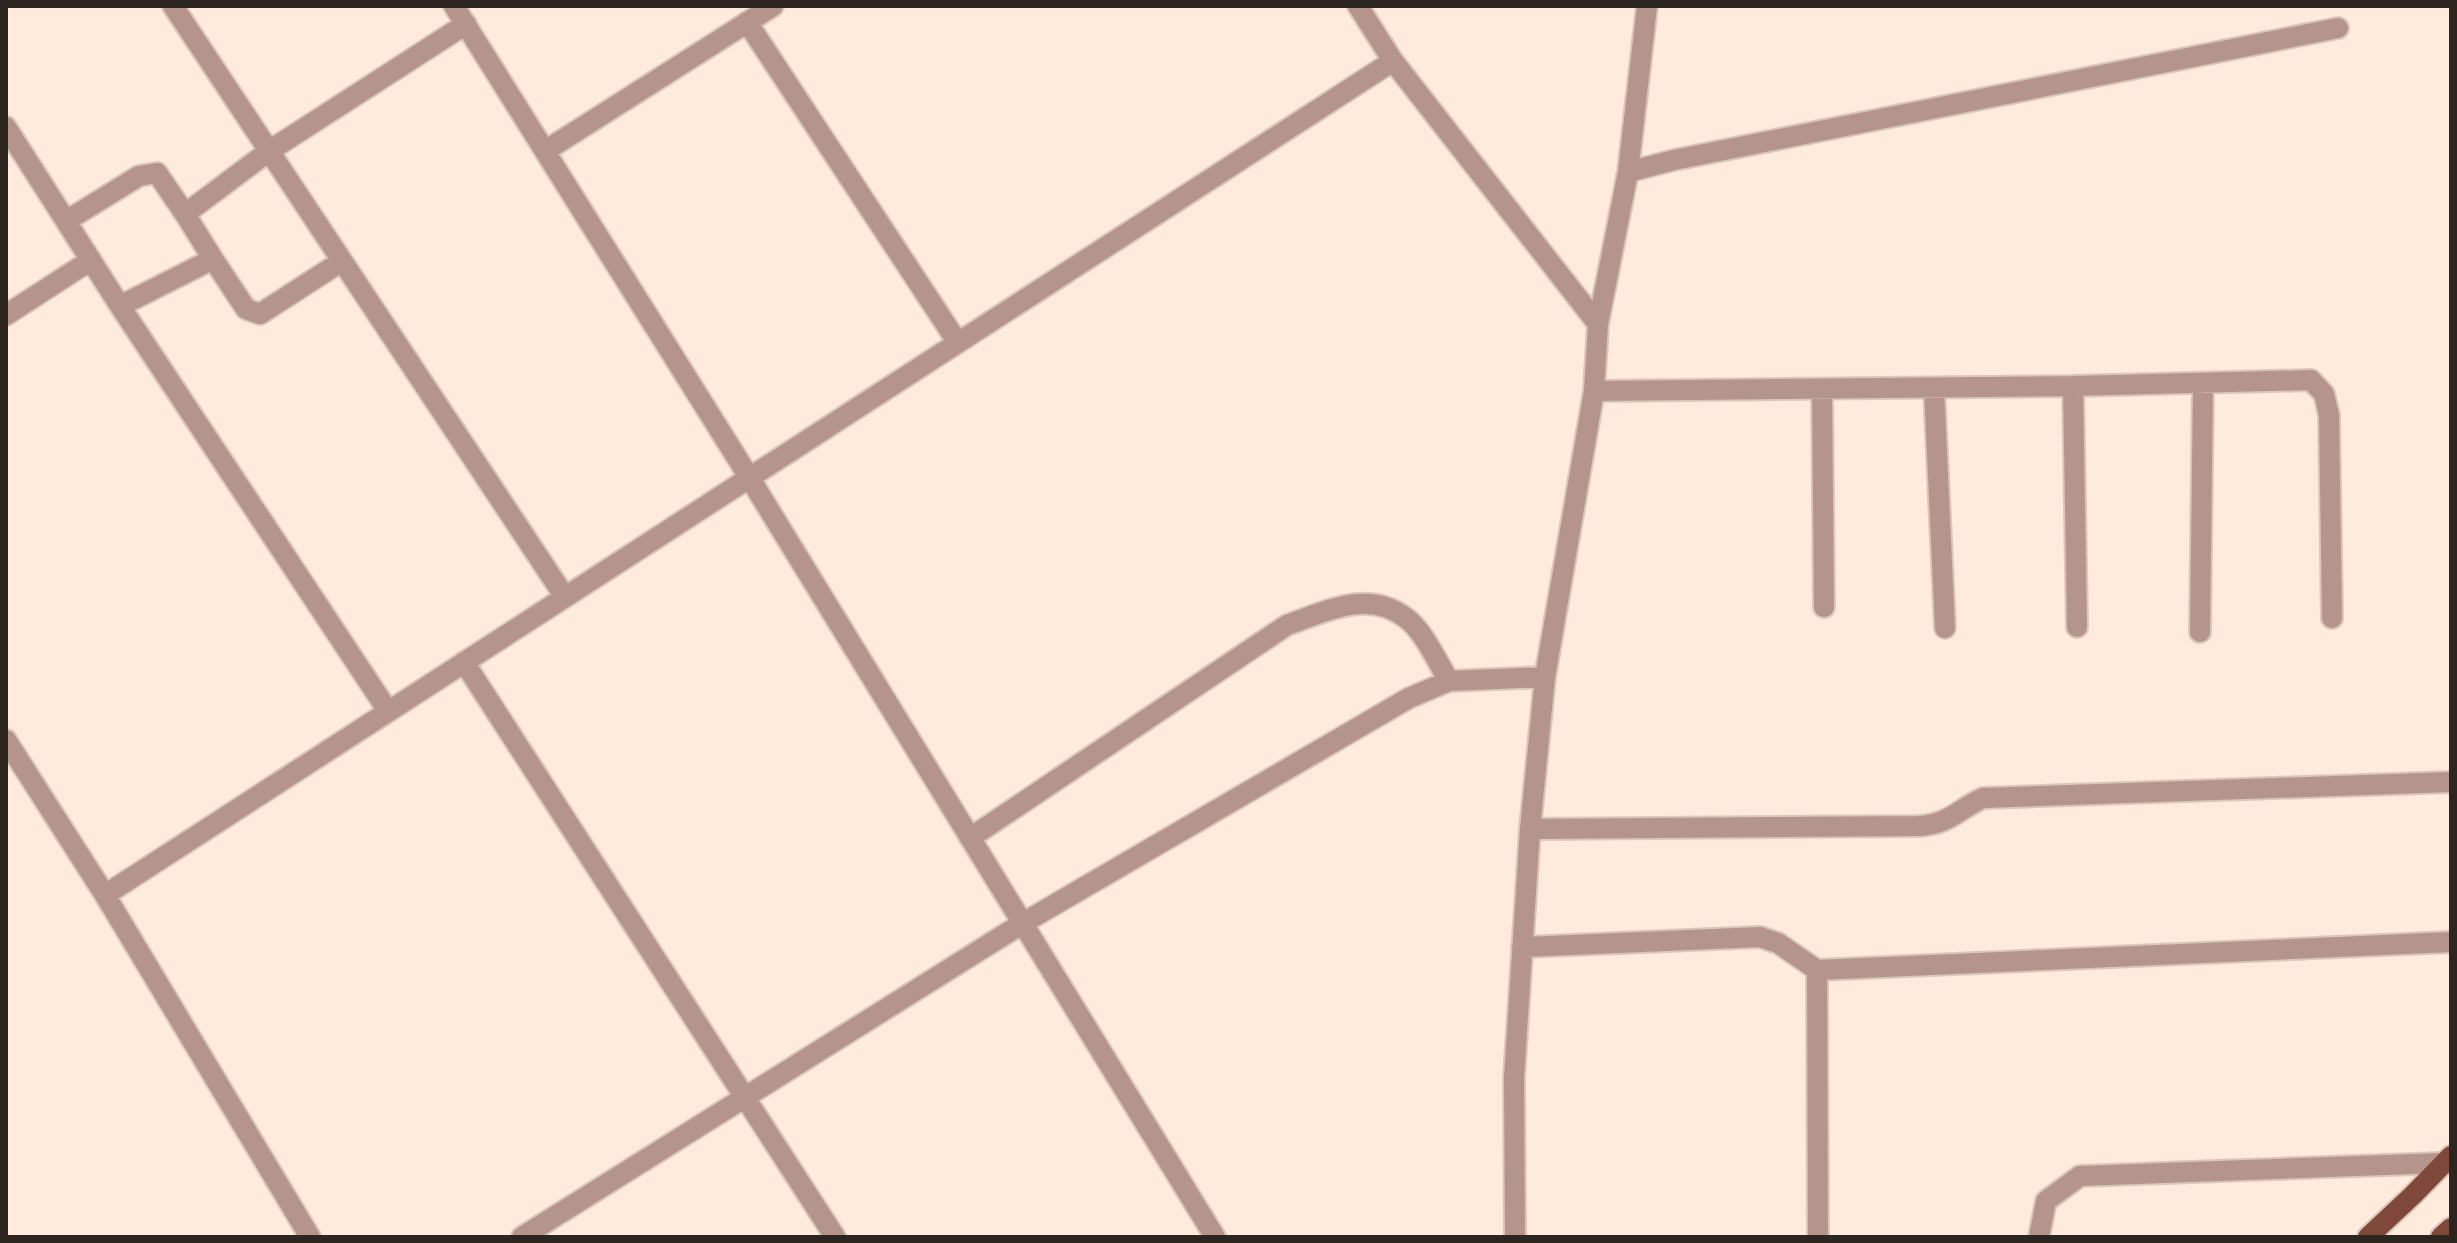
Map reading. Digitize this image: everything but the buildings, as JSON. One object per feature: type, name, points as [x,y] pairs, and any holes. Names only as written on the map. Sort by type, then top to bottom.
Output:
[{"type":"main road","points":[[2368,1237],[2447,1159]]},
{"type":"main road","points":[[2441,1237],[2451,1228]]},
{"type":"street","points":[[173,6],[565,597]]},
{"type":"street","points":[[454,6],[749,477],[1215,1237]]},
{"type":"street","points":[[545,151],[773,6]]},
{"type":"street","points":[[1358,6],[1393,61],[1598,324]]},
{"type":"street","points":[[1515,1237],[1514,1078],[1530,829],[1545,677],[1594,391],[1598,324],[1628,172],[1647,6]]},
{"type":"street","points":[[747,22],[958,343]]},
{"type":"street","points":[[185,214],[269,151],[466,24]]},
{"type":"street","points":[[1628,172],[2338,28]]},
{"type":"street","points":[[105,895],[1393,61]]},
{"type":"street","points":[[6,127],[120,306],[388,711]]},
{"type":"street","points":[[66,221],[139,176],[157,173],[246,309],[260,314],[342,261]]},
{"type":"street","points":[[120,306],[213,259]]},
{"type":"street","points":[[6,315],[91,260]]},
{"type":"street","points":[[1594,391],[1822,390],[2311,380],[2324,394],[2329,415],[2332,618]]},
{"type":"street","points":[[2200,632],[2203,384]]},
{"type":"street","points":[[2073,386],[2077,627]]},
{"type":"street","points":[[1934,388],[1945,628]]},
{"type":"street","points":[[1822,390],[1824,607]]},
{"type":"street","points":[[970,838],[1287,625],[1342,606],[1377,602],[1408,618],[1449,681]]},
{"type":"street","points":[[464,662],[835,1237]]},
{"type":"street","points":[[522,1237],[1023,923],[1409,698],[1449,681],[1545,677]]},
{"type":"street","points":[[6,740],[105,895],[310,1237]]},
{"type":"street","points":[[1530,829],[1919,826],[1949,820],[1965,806],[1983,798],[2451,782]]},
{"type":"street","points":[[1522,947],[1760,937],[1778,943],[1817,970],[2451,942]]},
{"type":"street","points":[[1817,970],[1818,1237]]},
{"type":"street","points":[[2039,1237],[2046,1201],[2080,1176],[2447,1159]]}]
